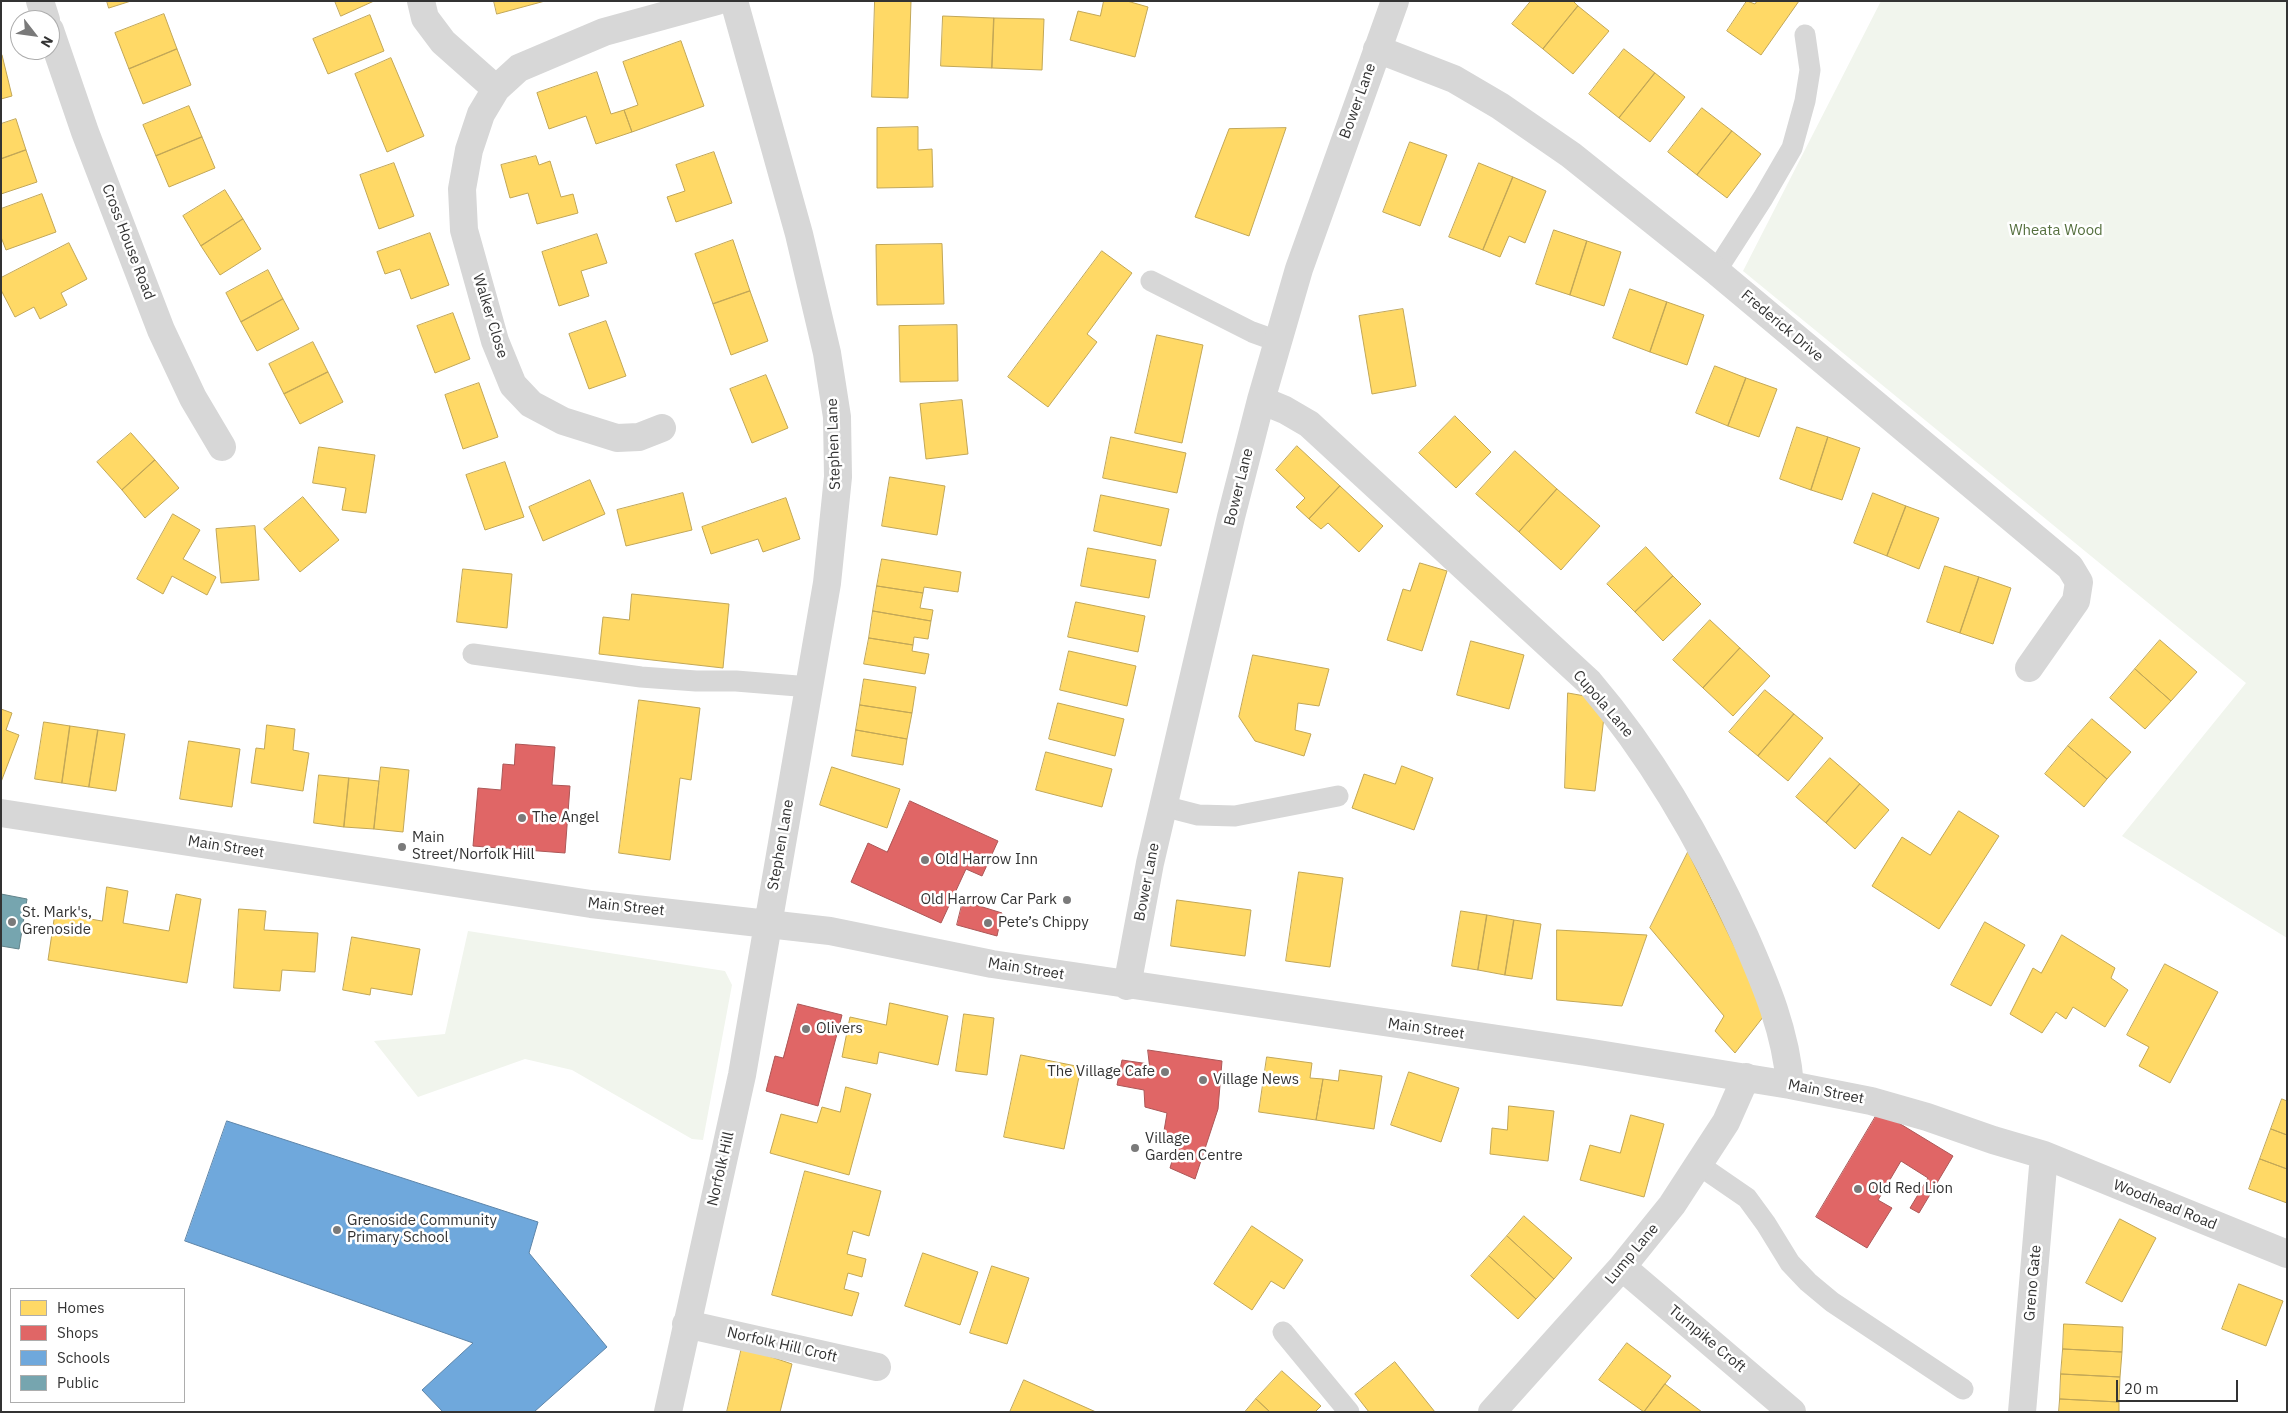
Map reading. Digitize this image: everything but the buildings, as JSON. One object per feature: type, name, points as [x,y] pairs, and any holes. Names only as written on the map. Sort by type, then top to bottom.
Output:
[{"type":"street","points":[[421,1],[425,18],[443,42],[496,89]]},
{"type":"street","name":"Walker Close","points":[[662,428],[638,437],[617,438],[564,421],[531,404],[513,385],[495,341],[464,230],[462,189],[469,150],[481,114],[496,89],[519,68],[604,32],[717,1]]},
{"type":"street","name":"Stephen Lane","points":[[734,1],[799,234],[827,353],[836,417],[838,477],[827,583],[767,924]]},
{"type":"street","name":"Bower Lane","points":[[1127,986],[1150,863],[1163,806],[1231,517],[1261,400],[1302,260],[1394,1]]},
{"type":"street","name":"Frederick Drive","points":[[1377,49],[1454,80],[1500,106],[1570,155],[1716,271],[2070,567],[2079,582],[2076,601],[2029,668]]},
{"type":"street","name":"Cross House Road","points":[[60,59],[85,132],[161,330],[193,398],[222,447]]},
{"type":"street","name":"Cupola Lane","points":[[1261,400],[1285,410],[1309,424],[1589,682],[1633,737],[1675,802],[1720,881],[1766,983],[1788,1059],[1790,1085]]},
{"type":"street","name":"Main Street","points":[[1,813],[592,904],[830,932],[992,964],[1127,986],[1576,1050],[1746,1077],[1879,1103],[1927,1116],[1993,1140],[2044,1155]]},
{"type":"street","name":"Norfolk Hill","points":[[668,1412],[742,1075],[767,924]]},
{"type":"street","name":"Lump Lane","points":[[1492,1412],[1622,1267],[1672,1205],[1726,1122],[1746,1077]]},
{"type":"street","name":"Woodhead Road","points":[[2044,1155],[2287,1254]]},
{"type":"street","name":"Greno Gate","points":[[2022,1412],[2044,1155]]},
{"type":"street","name":"Turnpike Croft","points":[[1622,1267],[1792,1412]]},
{"type":"street","name":"Norfolk Hill Croft","points":[[686,1324],[877,1367]]},
{"type":"lane","points":[[1716,271],[1763,198],[1792,148],[1805,101],[1810,70],[1805,35]]},
{"type":"lane","points":[[1151,281],[1238,326],[1278,341]]},
{"type":"lane","points":[[473,654],[641,677],[696,682],[736,681],[810,687]]},
{"type":"lane","points":[[1163,806],[1198,815],[1235,816],[1338,796]]},
{"type":"lane","points":[[1699,1165],[1747,1198],[1766,1224],[1790,1263],[1808,1282],[1832,1302],[1963,1389]]},
{"type":"lane","points":[[1282,1332],[1349,1412]]},
{"type":"green space","name":"Wheata Wood","points":[[1881,1],[2287,1],[2287,938],[2122,836],[2246,683],[1743,271]]},
{"type":"green space","points":[[468,931],[725,971],[732,985],[703,1140],[692,1139],[572,1070],[525,1059],[418,1097],[374,1041],[445,1034]]},
{"type":"place","name":"The Angel","points":[[522,818]]},
{"type":"place","name":"Main Street/Norfolk Hill","points":[[402,847]]},
{"type":"place","name":"Old Harrow Inn","points":[[925,860]]},
{"type":"place","name":"Old Harrow Car Park","points":[[1067,900]]},
{"type":"place","name":"St. Mark's, Grenoside","points":[[12,922]]},
{"type":"place","name":"Pete’s Chippy","points":[[988,923]]},
{"type":"place","name":"Olivers","points":[[806,1029]]},
{"type":"place","name":"The Village Cafe","points":[[1165,1072]]},
{"type":"place","name":"Village News","points":[[1203,1080]]},
{"type":"place","name":"Village Garden Centre","points":[[1135,1148]]},
{"type":"place","name":"Old Red Lion","points":[[1858,1189]]},
{"type":"place","name":"Grenoside Community Primary School","points":[[337,1230]]}]
